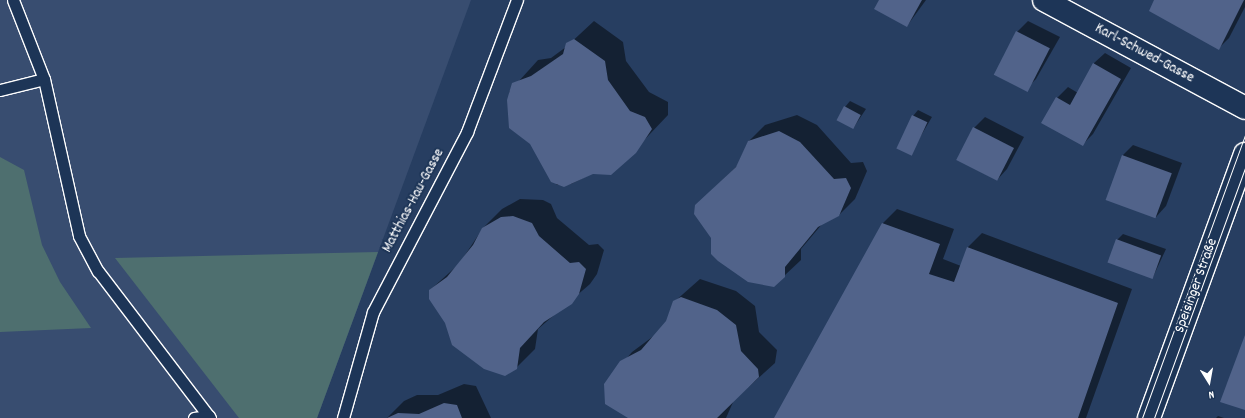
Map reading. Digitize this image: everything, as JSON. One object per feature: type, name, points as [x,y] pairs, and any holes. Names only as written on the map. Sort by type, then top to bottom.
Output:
[{"type":"main road","name":"Karl-Schwed-Gasse","points":[[1044,0],[1245,108]]},
{"type":"main road","name":"Speisinger Straße","points":[[1149,418],[1245,154]]},
{"type":"lane","points":[[13,0],[44,80],[79,236],[98,271],[210,417]]},
{"type":"lane","name":"Matthias-Hau-Gasse","points":[[343,418],[373,312],[467,132],[516,0]]},
{"type":"lane","points":[[0,90],[44,80]]},
{"type":"lane","points":[[194,418],[210,417]]},
{"type":"shaded area","points":[[0,0],[471,0],[317,418],[0,418]]},
{"type":"green space","points":[[0,157],[24,170],[42,245],[60,282],[91,328],[0,332]]},
{"type":"green space","points":[[378,252],[317,418],[239,418],[115,258]]},
{"type":"building","points":[[879,0],[922,0],[907,27],[874,9]]},
{"type":"building","points":[[1154,0],[1244,0],[1219,50],[1149,11]]},
{"type":"building","points":[[1016,31],[1050,48],[1028,92],[994,75]]},
{"type":"building","points":[[574,39],[605,61],[608,80],[630,111],[645,117],[652,129],[636,153],[611,175],[593,174],[564,187],[551,182],[530,144],[509,128],[507,100],[512,83],[531,76],[563,54],[566,43]]},
{"type":"building","points":[[1093,63],[1121,79],[1083,146],[1041,123],[1056,97],[1070,105]]},
{"type":"building","points":[[844,106],[861,115],[853,129],[836,120]]},
{"type":"building","points":[[912,115],[927,122],[912,156],[896,149]]},
{"type":"building","points":[[973,127],[1014,148],[997,181],[956,160]]},
{"type":"building","points":[[779,131],[800,142],[834,179],[846,178],[851,188],[839,216],[818,227],[785,267],[785,277],[774,287],[748,282],[718,261],[711,254],[711,238],[694,214],[695,205],[736,167],[748,141]]},
{"type":"building","points":[[1122,155],[1172,173],[1155,218],[1106,200]]},
{"type":"building","points":[[513,216],[532,223],[539,236],[570,263],[579,262],[586,269],[579,294],[572,304],[544,322],[520,348],[517,369],[505,376],[484,369],[452,345],[445,323],[429,299],[429,290],[447,277],[473,245],[482,228],[501,217]]},
{"type":"building","points":[[882,223],[940,244],[929,274],[954,282],[967,247],[1118,303],[1078,418],[774,418]]},
{"type":"building","points":[[1116,239],[1161,255],[1153,279],[1107,262]]},
{"type":"building","points":[[681,297],[717,310],[736,325],[741,351],[758,369],[759,377],[717,418],[628,418],[605,404],[604,384],[620,361],[641,350],[666,321],[673,301]]},
{"type":"building","points":[[1245,335],[1245,410],[1220,402]]},
{"type":"building","points":[[444,403],[457,405],[462,418],[387,418],[398,413],[419,414]]},
{"type":"tram line","points":[[1142,418],[1245,135]]},
{"type":"tram line","points":[[1154,418],[1245,168]]}]
